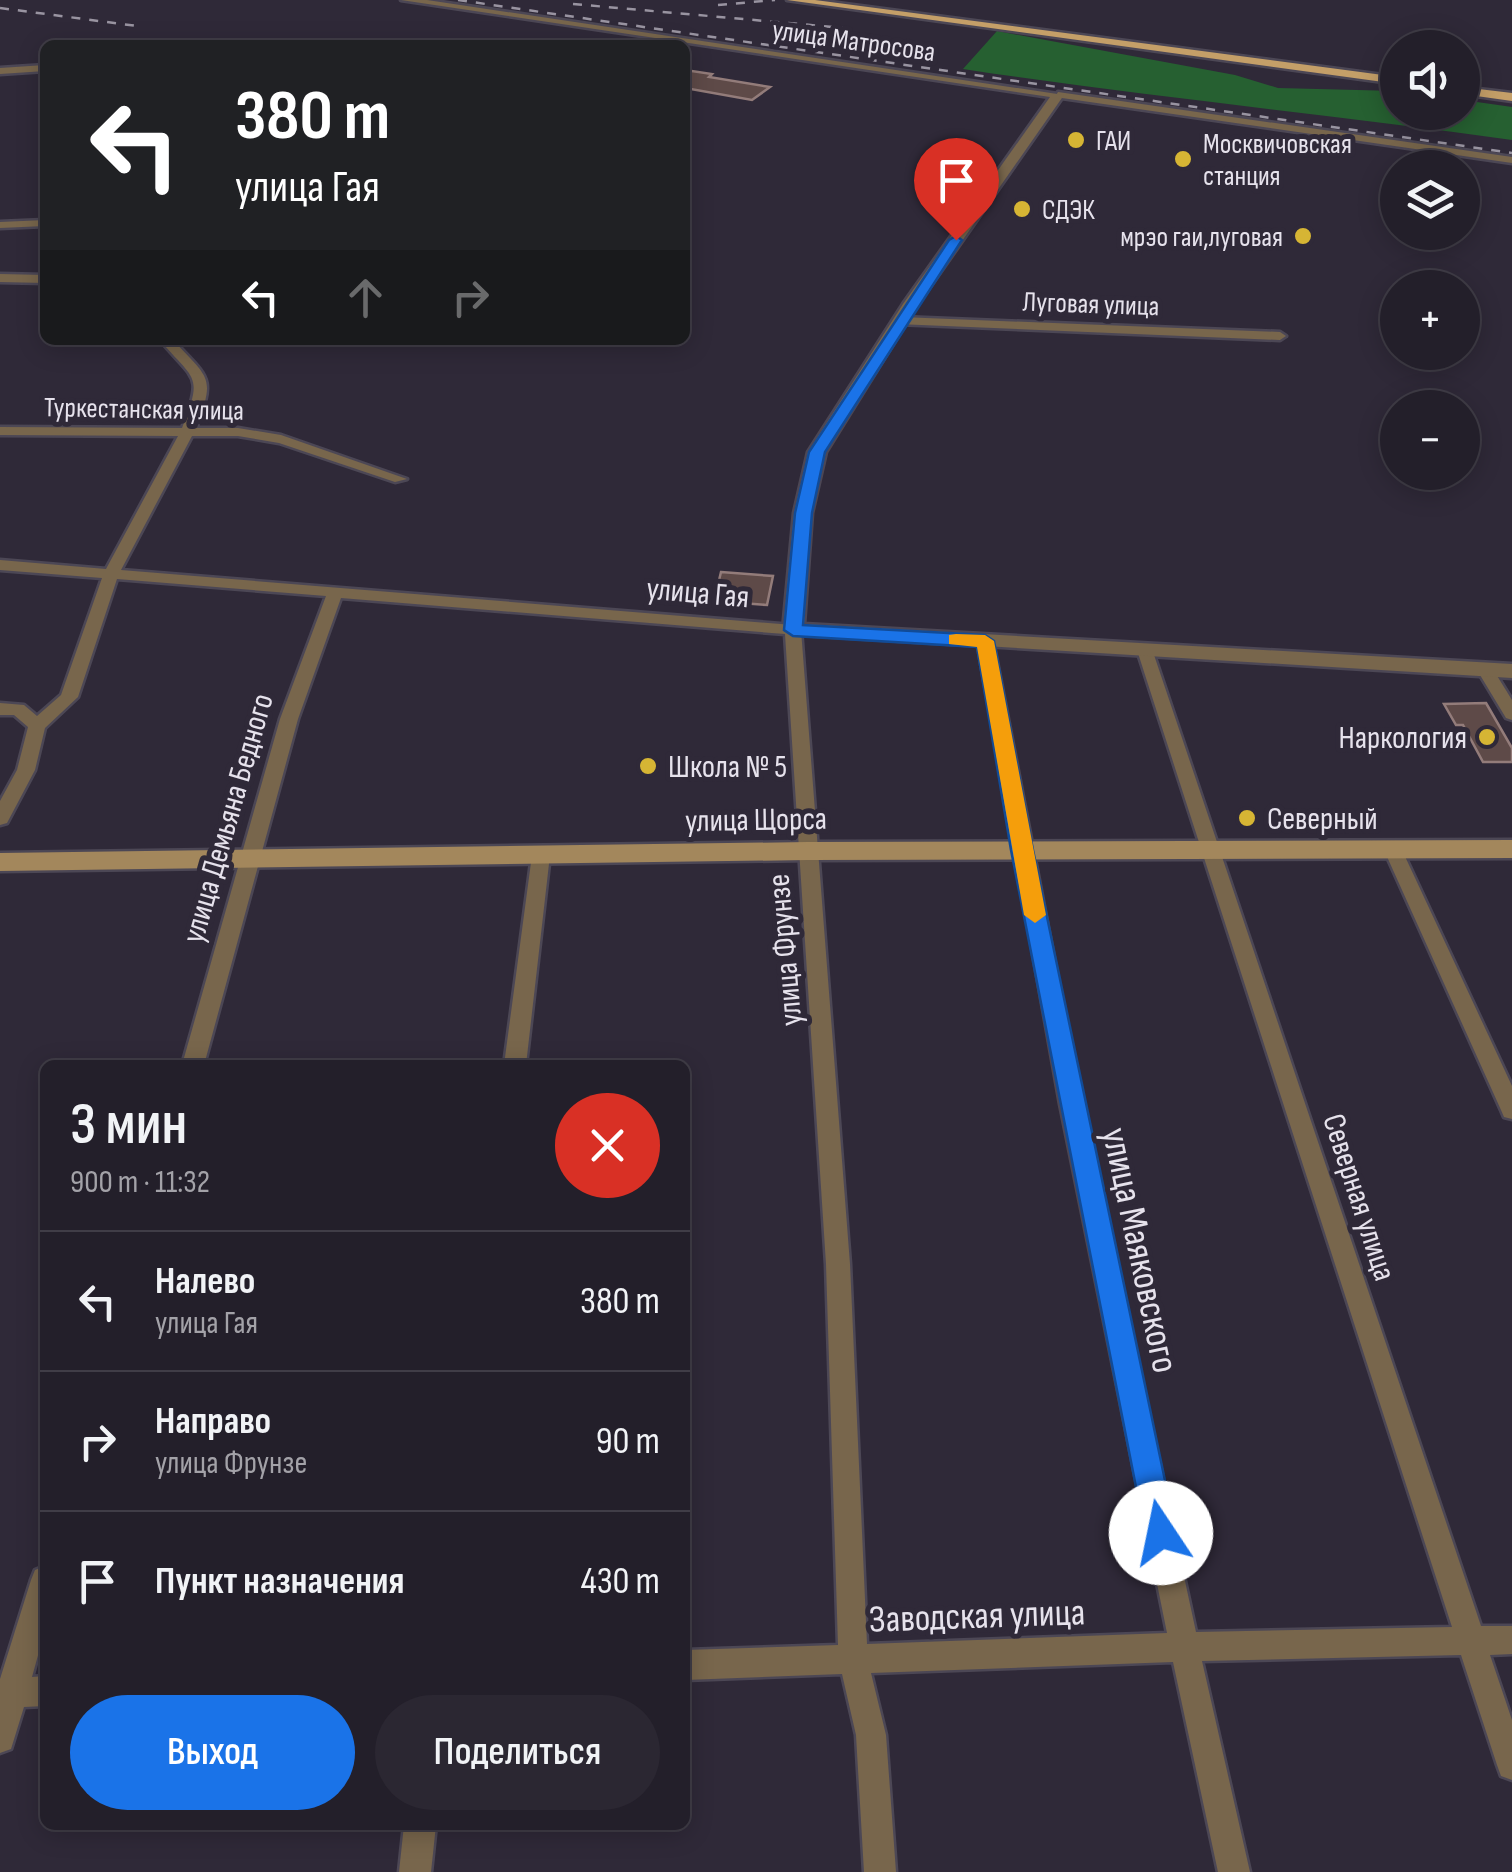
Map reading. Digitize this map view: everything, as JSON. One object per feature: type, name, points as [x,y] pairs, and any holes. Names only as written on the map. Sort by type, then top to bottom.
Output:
[{"type":"main road","points":[[792,0],[1380,79]]},
{"type":"main road","points":[[1480,93],[1512,97]]},
{"type":"main road","name":"улица Щорса","points":[[0,862],[808,851],[1512,848]]},
{"type":"street","name":"улица Матросова","points":[[406,0],[681,40]]},
{"type":"street","name":"улица Матросова","points":[[690,41],[1058,95]]},
{"type":"street","points":[[0,70],[40,68]]},
{"type":"street","points":[[1058,95],[1512,160]]},
{"type":"street","name":"улица Фрунзе","points":[[880,1872],[871,1735],[853,1660],[838,1264],[793,630],[803,513],[817,452],[901,321],[1058,95]]},
{"type":"street","points":[[0,224],[40,223]]},
{"type":"street","points":[[0,278],[40,279]]},
{"type":"street","name":"Луговая улица","points":[[901,321],[1280,336]]},
{"type":"street","points":[[0,818],[26,770],[37,726],[69,697],[111,574],[188,430],[202,395],[199,376],[171,345]]},
{"type":"street","name":"Туркестанская улица","points":[[0,431],[238,432],[281,439],[400,479]]},
{"type":"street","name":"улица Гая","points":[[0,564],[793,630],[1512,671]]},
{"type":"street","name":"улица Демьяна Бедного","points":[[193,1060],[289,718],[335,592]]},
{"type":"street","name":"улица Маяковского","points":[[985,641],[1022,850],[1184,1646],[1234,1872]]},
{"type":"street","name":"Северная улица","points":[[1145,650],[1512,1765]]},
{"type":"street","points":[[1485,670],[1512,714]]},
{"type":"street","points":[[0,709],[18,709],[37,726]]},
{"type":"street","points":[[1393,850],[1512,1110]]},
{"type":"street","points":[[515,1060],[542,855]]},
{"type":"street","points":[[0,1738],[6,1693],[40,1594]]},
{"type":"street","name":"Заводская улица","points":[[690,1666],[1184,1646],[1512,1640]]},
{"type":"street","points":[[6,1693],[40,1692]]},
{"type":"street","points":[[415,1872],[419,1830]]},
{"type":"green space","points":[[997,31],[1235,75],[1278,88],[1380,91],[1380,123],[1100,88],[963,69]]},
{"type":"green space","points":[[1480,102],[1512,107],[1512,140],[1436,130],[1480,130]]},
{"type":"building","points":[[690,71],[770,87],[752,100],[690,89]]},
{"type":"building","points":[[721,572],[773,576],[767,605],[714,601]]},
{"type":"building","name":"Наркология","points":[[1486,703],[1512,748],[1512,762],[1483,762],[1463,725],[1456,725],[1444,704]]},
{"type":"railway","points":[[458,0],[1512,153]]},
{"type":"railway","points":[[718,5],[775,0]]},
{"type":"railway","points":[[573,4],[856,29]]},
{"type":"railway","points":[[0,8],[137,26]]},
{"type":"slow traffic","points":[[956,640],[985,641],[1035,915]]},
{"type":"place","name":"ГАИ","points":[[1076,140]]},
{"type":"place","name":"Москвичовская станция","points":[[1183,159]]},
{"type":"place","name":"СДЭК","points":[[1022,209]]},
{"type":"place","name":"мрэо гаи,луговая","points":[[1303,236]]},
{"type":"place","name":"Наркология","points":[[1487,737]]},
{"type":"place","name":"Школа № 5","points":[[648,766]]},
{"type":"place","name":"Северный","points":[[1247,818]]},
{"type":"route","points":[[956,240],[817,452],[803,513],[793,630],[985,641],[1022,850],[1161,1533]]}]
